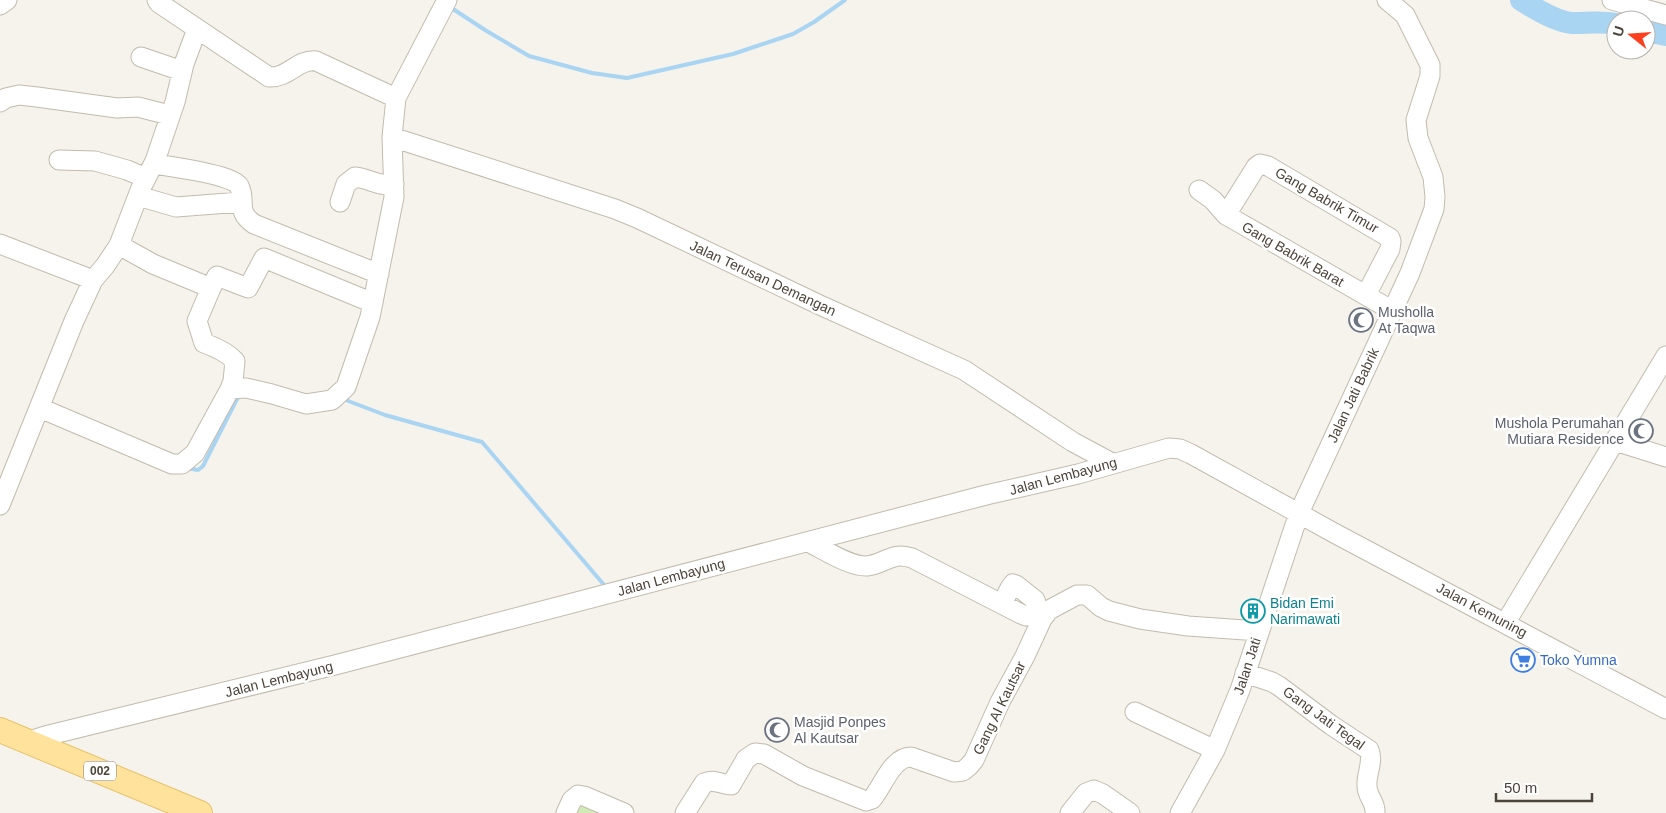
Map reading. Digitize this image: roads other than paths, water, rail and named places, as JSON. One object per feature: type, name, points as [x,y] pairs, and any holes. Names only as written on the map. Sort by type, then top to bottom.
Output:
[{"type":"main road","name":"002","points":[[0,730],[200,813]]},
{"type":"street","points":[[0,5],[6,0]]},
{"type":"street","points":[[157,0],[270,77],[283,75],[308,60],[316,61],[396,98]]},
{"type":"street","name":"Jalan Jati Babrik","points":[[1298,513],[1393,310],[1430,222],[1434,203],[1435,188],[1433,177],[1418,138],[1416,120],[1430,76],[1430,65],[1405,15],[1387,0]]},
{"type":"street","points":[[1612,0],[1666,15]]},
{"type":"street","points":[[230,389],[246,388],[306,404],[332,400],[346,387],[370,317],[394,197],[392,137],[396,98],[443,7]]},
{"type":"street","points":[[0,505],[74,321],[93,280],[119,245],[150,171],[197,29]]},
{"type":"street","points":[[141,57],[182,71]]},
{"type":"street","points":[[0,102],[6,98],[19,95],[116,108],[138,107],[169,115]]},
{"type":"street","name":"Jalan Terusan Demangan","points":[[392,137],[615,209],[637,218],[822,306],[956,366],[1073,442],[1112,463]]},
{"type":"street","points":[[59,160],[95,161],[128,170],[192,170],[235,182],[240,188],[242,213],[247,219],[379,274]]},
{"type":"street","name":"Gang Babrik Timur","points":[[1226,215],[1256,167],[1260,164],[1268,166],[1314,192],[1392,241],[1390,249],[1366,295]]},
{"type":"street","points":[[340,202],[346,184],[355,177],[369,179],[386,185],[394,184]]},
{"type":"street","name":"Gang Babrik Barat","points":[[1199,190],[1213,200],[1226,215],[1393,310]]},
{"type":"street","points":[[138,196],[176,207],[241,202]]},
{"type":"street","points":[[40,408],[172,464],[182,464],[195,452],[233,381],[235,361],[224,352],[204,343],[197,321],[216,276],[248,288],[264,258],[274,231]]},
{"type":"street","points":[[0,244],[93,280]]},
{"type":"street","points":[[119,245],[153,264],[211,288]]},
{"type":"street","points":[[264,258],[373,303]]},
{"type":"street","points":[[1506,622],[1666,356]]},
{"type":"street","points":[[1616,441],[1666,457]]},
{"type":"street","name":"Jalan Lembayung","points":[[32,743],[44,736],[335,665],[986,495],[1078,474],[1164,449],[1180,449],[1191,454],[1298,513]]},
{"type":"street","name":"Jalan Kemuning","points":[[1298,513],[1506,622],[1666,709]]},
{"type":"street","name":"Jalan Jati","points":[[1180,813],[1215,750],[1240,690],[1298,513]]},
{"type":"street","points":[[808,542],[856,565],[862,566],[874,564],[892,557],[906,556],[1002,604]]},
{"type":"street","name":"Gang Al Kautsar","points":[[685,813],[704,783],[714,781],[731,785],[748,757],[758,753],[808,778],[866,801],[872,799],[902,758],[911,757],[954,772],[963,771],[974,760],[1003,695],[1025,656],[1044,614],[1077,595],[1087,595],[1109,611],[1140,618],[1188,626],[1259,631]]},
{"type":"street","name":"Gang Jati Tegal","points":[[1245,673],[1279,686],[1331,725],[1369,750],[1371,760],[1366,789],[1375,804],[1375,813]]},
{"type":"street","points":[[1135,712],[1215,750]]},
{"type":"street","points":[[1070,813],[1086,793],[1094,790],[1130,813]]},
{"type":"street","points":[[566,813],[572,800],[578,795],[624,813]]},
{"type":"waterway","points":[[450,7],[529,56],[592,73],[627,78],[733,54],[793,34],[845,0]]},
{"type":"waterway","points":[[1521,0],[1545,14],[1566,22],[1606,23]]},
{"type":"waterway","points":[[1656,33],[1666,35]]},
{"type":"waterway","points":[[186,468],[198,470],[203,466],[237,399],[242,394]]},
{"type":"waterway","points":[[343,399],[385,415],[482,442],[605,586]]},
{"type":"place","name":"Musholla At Taqwa","points":[[1361,320]]},
{"type":"place","name":"Mushola Perumahan Mutiara Residence","points":[[1641,431]]},
{"type":"place","name":"Bidan Emi Narimawati","points":[[1253,611]]},
{"type":"place","name":"Toko Yumna","points":[[1523,660]]},
{"type":"place","name":"Masjid Ponpes Al Kautsar","points":[[777,730]]}]
